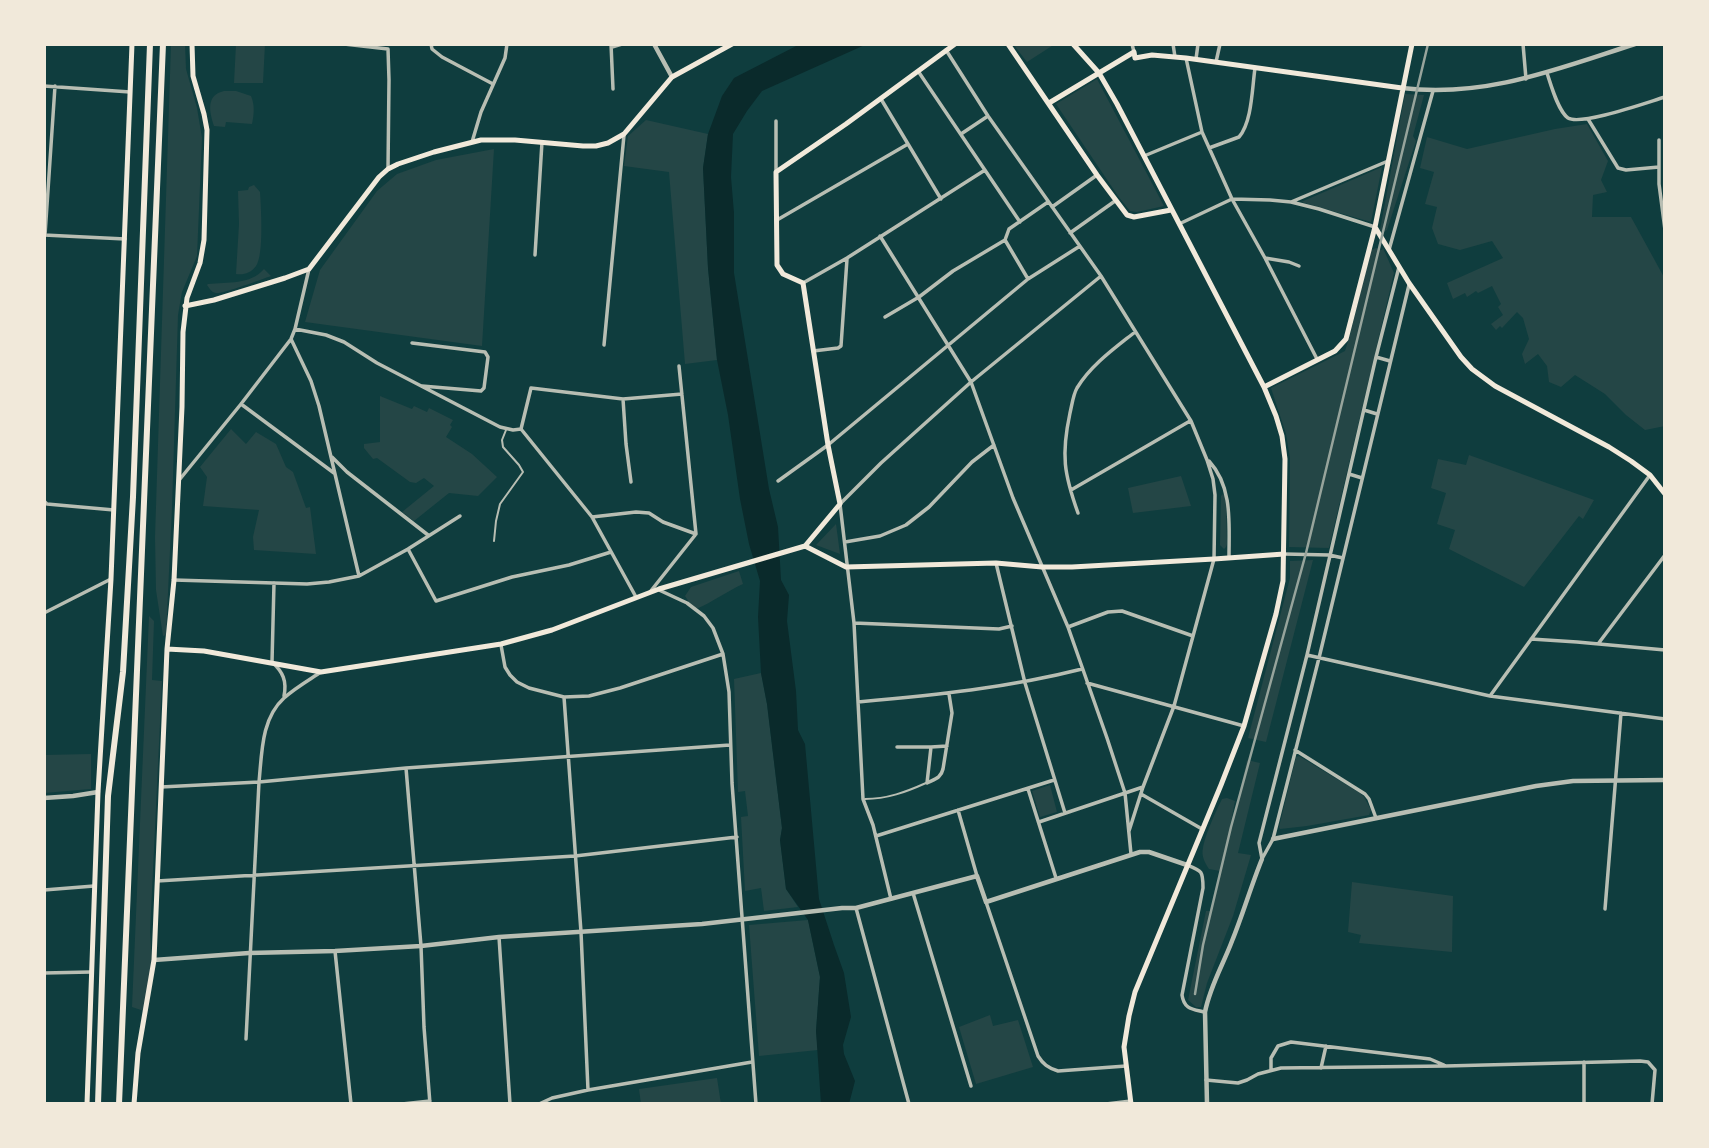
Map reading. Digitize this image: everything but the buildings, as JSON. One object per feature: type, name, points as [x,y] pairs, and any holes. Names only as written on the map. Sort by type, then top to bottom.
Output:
[{"type":"highway","points":[[98,1104],[108,796],[123,672],[133,497],[150,44]]},
{"type":"highway","points":[[119,1104],[163,44]]},
{"type":"main road","points":[[87,1104],[94,886],[111,579],[132,44]]},
{"type":"main road","points":[[134,1104],[138,1054],[154,960],[167,649],[174,580],[182,407],[183,332],[186,306],[203,249],[207,131],[193,76],[192,44]]},
{"type":"main road","points":[[186,306],[214,300],[309,268],[388,169],[434,152],[481,140],[583,146],[608,144],[624,134],[672,78],[732,44]]},
{"type":"main road","points":[[167,649],[272,662],[321,672],[501,644],[552,630],[659,589],[806,546],[840,504],[803,283],[783,274],[777,265],[776,172],[955,44]]},
{"type":"main road","points":[[1008,44],[1127,215],[1140,217],[1171,210]]},
{"type":"main road","points":[[1073,44],[1099,72],[1264,387],[1282,436],[1285,459],[1282,588],[1244,726],[1135,992],[1124,1047],[1131,1102]]},
{"type":"main road","points":[[1264,387],[1339,347],[1348,333],[1375,227],[1412,44]]},
{"type":"main road","points":[[1049,103],[1134,52],[1135,58],[1152,55],[1196,59],[1402,88]]},
{"type":"main road","points":[[1375,227],[1409,283],[1472,369],[1495,386],[1631,461],[1650,475],[1665,494]]},
{"type":"main road","points":[[806,546],[846,567],[996,563],[1042,567],[1284,554]]},
{"type":"street","points":[[344,44],[388,49],[388,169]]},
{"type":"street","points":[[431,44],[432,49],[442,57],[493,84]]},
{"type":"street","points":[[472,142],[481,112],[505,58],[507,44]]},
{"type":"street","points":[[613,89],[611,45],[622,44]]},
{"type":"street","points":[[654,44],[672,78]]},
{"type":"street","points":[[1132,44],[1134,52]]},
{"type":"street","points":[[1173,44],[1175,57]]},
{"type":"street","points":[[1196,59],[1198,44]]},
{"type":"street","points":[[1216,62],[1220,44]]},
{"type":"street","points":[[1523,44],[1526,79]]},
{"type":"street","points":[[1402,88],[1433,90],[1490,86],[1547,73],[1635,44]]},
{"type":"street","points":[[946,50],[988,116],[1101,276],[1191,421],[1213,479],[1214,559],[1174,706],[1129,831]]},
{"type":"street","points":[[1186,58],[1202,132],[1231,199],[1317,359]]},
{"type":"street","points":[[1209,148],[1242,134],[1248,120],[1255,68]]},
{"type":"street","points":[[918,71],[1020,222]]},
{"type":"street","points":[[1547,73],[1562,109],[1566,116],[1573,120],[1588,119],[1665,97]]},
{"type":"street","points":[[44,86],[131,92]]},
{"type":"street","points":[[55,86],[44,235],[125,239]]},
{"type":"street","points":[[1389,250],[1433,90]]},
{"type":"street","points":[[881,99],[941,199]]},
{"type":"street","points":[[961,134],[988,116]]},
{"type":"street","points":[[1588,119],[1618,168],[1659,167]]},
{"type":"street","points":[[776,121],[776,172]]},
{"type":"street","points":[[1144,156],[1202,132]]},
{"type":"street","points":[[604,345],[624,134]]},
{"type":"street","points":[[1659,140],[1659,184],[1665,230]]},
{"type":"street","points":[[535,255],[542,142]]},
{"type":"street","points":[[777,220],[908,144]]},
{"type":"street","points":[[1291,202],[1388,161]]},
{"type":"street","points":[[803,283],[985,170]]},
{"type":"street","points":[[1052,207],[1097,175]]},
{"type":"street","points":[[1659,184],[1665,185]]},
{"type":"street","points":[[1179,225],[1231,199],[1291,202],[1375,227]]},
{"type":"street","points":[[1070,233],[1115,201]]},
{"type":"street","points":[[885,317],[1005,240],[1009,229],[1048,202]]},
{"type":"street","points":[[880,236],[971,382],[1013,498],[1068,627],[1125,793],[1131,854]]},
{"type":"street","points":[[1005,240],[1028,279]]},
{"type":"street","points":[[778,481],[828,445],[1028,279],[1080,246]]},
{"type":"street","points":[[813,351],[840,348],[842,343],[847,258]]},
{"type":"street","points":[[1265,258],[1299,266]]},
{"type":"street","points":[[1262,859],[1259,843],[1399,267]]},
{"type":"street","points":[[178,481],[291,339],[309,268]]},
{"type":"street","points":[[891,899],[876,836],[863,799],[854,623],[840,504],[971,382],[1101,276]]},
{"type":"street","points":[[1207,1104],[1205,1012],[1215,978],[1232,941],[1262,859],[1273,839],[1409,283]]},
{"type":"street","points":[[295,329],[326,335],[344,342],[377,363],[499,427],[522,429]]},
{"type":"street","points":[[1078,513],[1064,458],[1068,420],[1075,393],[1084,378],[1135,332]]},
{"type":"street","points":[[291,339],[316,394],[359,576]]},
{"type":"street","points":[[412,343],[485,352],[488,357],[484,388],[481,391],[420,386]]},
{"type":"street","points":[[1376,357],[1390,361]]},
{"type":"street","points":[[649,593],[696,534],[679,366]]},
{"type":"street","points":[[522,429],[531,388],[623,399],[682,394]]},
{"type":"street","points":[[623,399],[632,482]]},
{"type":"street","points":[[241,404],[334,473]]},
{"type":"street","points":[[1364,410],[1377,414]]},
{"type":"street","points":[[1070,489],[1191,421]]},
{"type":"street","points":[[522,429],[592,517],[636,598]]},
{"type":"street","points":[[844,542],[880,536],[906,525],[929,507],[971,462],[994,446]]},
{"type":"street","points":[[331,457],[428,535]]},
{"type":"street","points":[[1208,460],[1220,476],[1227,497],[1229,558]]},
{"type":"street","points":[[1349,474],[1362,478]]},
{"type":"street","points":[[1490,696],[1650,475]]},
{"type":"street","points":[[44,501],[47,504],[114,510]]},
{"type":"street","points":[[592,517],[649,513],[663,522],[696,534]]},
{"type":"street","points":[[174,580],[307,584],[359,576],[460,516]]},
{"type":"street","points":[[408,548],[436,601],[512,577],[569,565],[611,552]]},
{"type":"street","points":[[1284,554],[1343,558]]},
{"type":"street","points":[[1598,644],[1665,555]]},
{"type":"street","points":[[996,563],[1025,683],[1065,813]]},
{"type":"street","points":[[44,613],[111,579]]},
{"type":"street","points":[[274,582],[272,662],[282,671],[286,689],[284,698]]},
{"type":"street","points":[[659,589],[687,603],[704,616],[713,628],[723,654],[729,692],[730,745],[756,1104]]},
{"type":"street","points":[[1068,627],[1108,612],[1122,611],[1193,636]]},
{"type":"street","points":[[854,623],[999,629],[1013,626]]},
{"type":"street","points":[[1531,639],[1665,650]]},
{"type":"street","points":[[501,644],[505,667],[517,682],[564,697],[589,696],[620,688],[723,654]]},
{"type":"street","points":[[1307,654],[1490,696],[1665,719]]},
{"type":"street","points":[[858,702],[950,694],[1025,683],[1082,669]]},
{"type":"street","points":[[246,1039],[263,740],[270,716],[284,698],[321,672]]},
{"type":"street","points":[[1087,682],[1244,726]]},
{"type":"street","points":[[927,783],[942,774],[952,713],[950,694]]},
{"type":"street","points":[[564,697],[581,932],[588,1090]]},
{"type":"street","points":[[1605,909],[1620,713]]},
{"type":"street","points":[[161,787],[259,782],[406,768],[730,745]]},
{"type":"street","points":[[897,747],[947,746]]},
{"type":"street","points":[[927,783],[931,747]]},
{"type":"street","points":[[1295,750],[1365,794],[1376,818]]},
{"type":"street","points":[[402,1104],[430,1103],[421,946],[406,768]]},
{"type":"street","points":[[876,836],[1054,780]]},
{"type":"street","points":[[1259,843],[1536,786],[1573,781],[1665,780]]},
{"type":"street","points":[[1039,822],[1143,787]]},
{"type":"street","points":[[1028,789],[1056,878]]},
{"type":"street","points":[[44,798],[99,792]]},
{"type":"street","points":[[1141,794],[1202,829]]},
{"type":"street","points":[[958,810],[977,876],[1042,1064],[1058,1071],[1126,1066]]},
{"type":"street","points":[[157,881],[575,856],[737,837]]},
{"type":"street","points":[[986,902],[1140,852],[1149,852],[1200,870],[1203,875],[1203,888],[1182,995],[1183,1003],[1187,1007],[1205,1012]]},
{"type":"street","points":[[154,960],[421,946],[499,937],[702,924],[856,908],[977,876]]},
{"type":"street","points":[[44,890],[94,886]]},
{"type":"street","points":[[913,893],[971,1086]]},
{"type":"street","points":[[856,908],[909,1104]]},
{"type":"street","points":[[499,937],[510,1104]]},
{"type":"street","points":[[335,951],[351,1104]]},
{"type":"street","points":[[44,973],[92,972]]},
{"type":"street","points":[[1271,1070],[1272,1058],[1278,1046],[1291,1042],[1430,1059],[1446,1066]]},
{"type":"street","points":[[1321,1068],[1326,1046]]},
{"type":"street","points":[[1206,1080],[1238,1083],[1271,1070],[1640,1060],[1648,1062],[1655,1070],[1653,1104]]},
{"type":"street","points":[[539,1104],[552,1098],[588,1090],[752,1062]]},
{"type":"street","points":[[1584,1062],[1584,1104]]},
{"type":"street","points":[[1105,1104],[1131,1102]]},
{"type":"lane","points":[[494,541],[500,504],[523,472],[503,447],[502,440],[507,429]]},
{"type":"lane","points":[[863,799],[896,795],[927,783]]},
{"type":"shaded area","points":[[171,44],[185,44],[186,69],[202,138],[197,256],[182,292],[178,315],[172,508],[166,635],[163,636],[156,590],[155,537]]},
{"type":"shaded area","points":[[236,44],[265,44],[263,83],[234,83]]},
{"type":"shaded area","points":[[800,44],[867,44],[762,91],[733,134],[731,177],[734,273],[769,489],[778,527],[781,580],[789,595],[787,621],[798,730],[805,744],[819,899],[844,973],[851,1017],[843,1045],[855,1081],[849,1104],[821,1104],[816,1031],[820,977],[808,920],[786,889],[780,840],[782,828],[761,673],[758,617],[760,581],[740,499],[717,360],[708,268],[703,168],[708,134],[722,96],[734,78]]},
{"type":"shaded area","points":[[1013,44],[1055,44],[1027,62]]},
{"type":"shaded area","points":[[1097,79],[1164,206],[1130,211],[1056,104]]},
{"type":"shaded area","points":[[224,91],[236,91],[251,96],[254,110],[252,124],[226,122],[225,127],[214,126],[210,104],[214,96]]},
{"type":"shaded area","points":[[1405,94],[1424,95],[1413,136],[1416,141],[1387,230],[1383,232],[1380,230]]},
{"type":"shaded area","points":[[646,120],[708,134],[703,168],[708,268],[717,360],[685,364],[669,172],[624,166],[628,136]]},
{"type":"shaded area","points":[[1587,124],[1608,161],[1601,180],[1607,192],[1593,195],[1592,217],[1631,217],[1665,279],[1665,426],[1645,430],[1605,394],[1575,375],[1561,387],[1549,382],[1547,366],[1538,354],[1525,364],[1522,354],[1529,339],[1523,318],[1517,312],[1502,328],[1500,326],[1496,330],[1491,324],[1503,315],[1492,286],[1467,297],[1465,293],[1453,299],[1447,283],[1503,258],[1492,241],[1460,250],[1438,244],[1432,228],[1437,207],[1425,204],[1434,172],[1420,168],[1427,137],[1467,149]]},
{"type":"shaded area","points":[[494,149],[482,346],[305,322],[320,270],[377,191],[397,174],[436,160]]},
{"type":"shaded area","points":[[1382,167],[1371,222],[1301,202]]},
{"type":"shaded area","points":[[254,185],[260,192],[259,260],[250,272],[236,274],[238,191],[248,190]]},
{"type":"shaded area","points":[[1383,248],[1394,273],[1329,548],[1289,547],[1290,458],[1286,434],[1271,388],[1345,351],[1371,250]]},
{"type":"shaded area","points":[[264,269],[271,276],[220,293],[214,293],[207,285],[245,280]]},
{"type":"shaded area","points":[[380,396],[412,409],[414,406],[427,412],[429,408],[453,420],[446,437],[472,454],[497,477],[478,496],[449,493],[414,521],[402,512],[434,486],[424,478],[416,483],[410,482],[377,458],[373,459],[364,448],[364,444],[380,442]]},
{"type":"shaded area","points":[[231,429],[246,444],[256,432],[276,444],[286,467],[293,472],[306,508],[310,507],[316,554],[254,550],[253,537],[259,510],[203,506],[207,477],[200,467]]},
{"type":"shaded area","points":[[1469,455],[1594,500],[1583,519],[1579,516],[1524,587],[1449,549],[1455,530],[1437,524],[1446,493],[1431,488],[1438,459],[1466,465]]},
{"type":"shaded area","points":[[1181,476],[1191,506],[1133,513],[1128,488]]},
{"type":"shaded area","points":[[1223,494],[1226,496],[1227,544],[1224,549],[1220,545]]},
{"type":"shaded area","points":[[836,524],[840,554],[816,545]]},
{"type":"shaded area","points":[[1313,560],[1266,742],[1248,738],[1290,578],[1290,561]]},
{"type":"shaded area","points":[[739,571],[743,584],[696,609],[685,596],[691,587]]},
{"type":"shaded area","points":[[149,616],[154,621],[152,680],[162,681],[150,932],[152,958],[147,1012],[132,1007]]},
{"type":"shaded area","points":[[761,673],[782,828],[780,840],[786,889],[798,907],[764,911],[761,888],[745,891],[741,817],[748,816],[745,791],[738,792],[734,679]]},
{"type":"shaded area","points":[[91,754],[91,789],[44,793],[44,755]]},
{"type":"shaded area","points":[[1299,756],[1360,793],[1371,810],[1369,815],[1280,829],[1296,757]]},
{"type":"shaded area","points":[[1247,760],[1260,763],[1238,853],[1251,855],[1201,1007],[1196,1007],[1188,1000],[1206,911],[1210,911],[1220,871],[1209,869],[1203,857],[1203,848],[1222,799],[1235,801],[1224,859]]},
{"type":"shaded area","points":[[1050,785],[1057,812],[1040,817],[1032,791]]},
{"type":"shaded area","points":[[1352,882],[1453,896],[1452,952],[1359,943],[1361,935],[1348,932]]},
{"type":"shaded area","points":[[808,920],[820,977],[816,1031],[818,1050],[759,1056],[749,925]]},
{"type":"shaded area","points":[[990,1015],[993,1026],[1018,1020],[1033,1067],[976,1084],[959,1027]]},
{"type":"shaded area","points":[[717,1078],[721,1104],[641,1104],[639,1089]]},
{"type":"railway","points":[[1195,994],[1203,945],[1231,827],[1306,553],[1428,44]]}]
